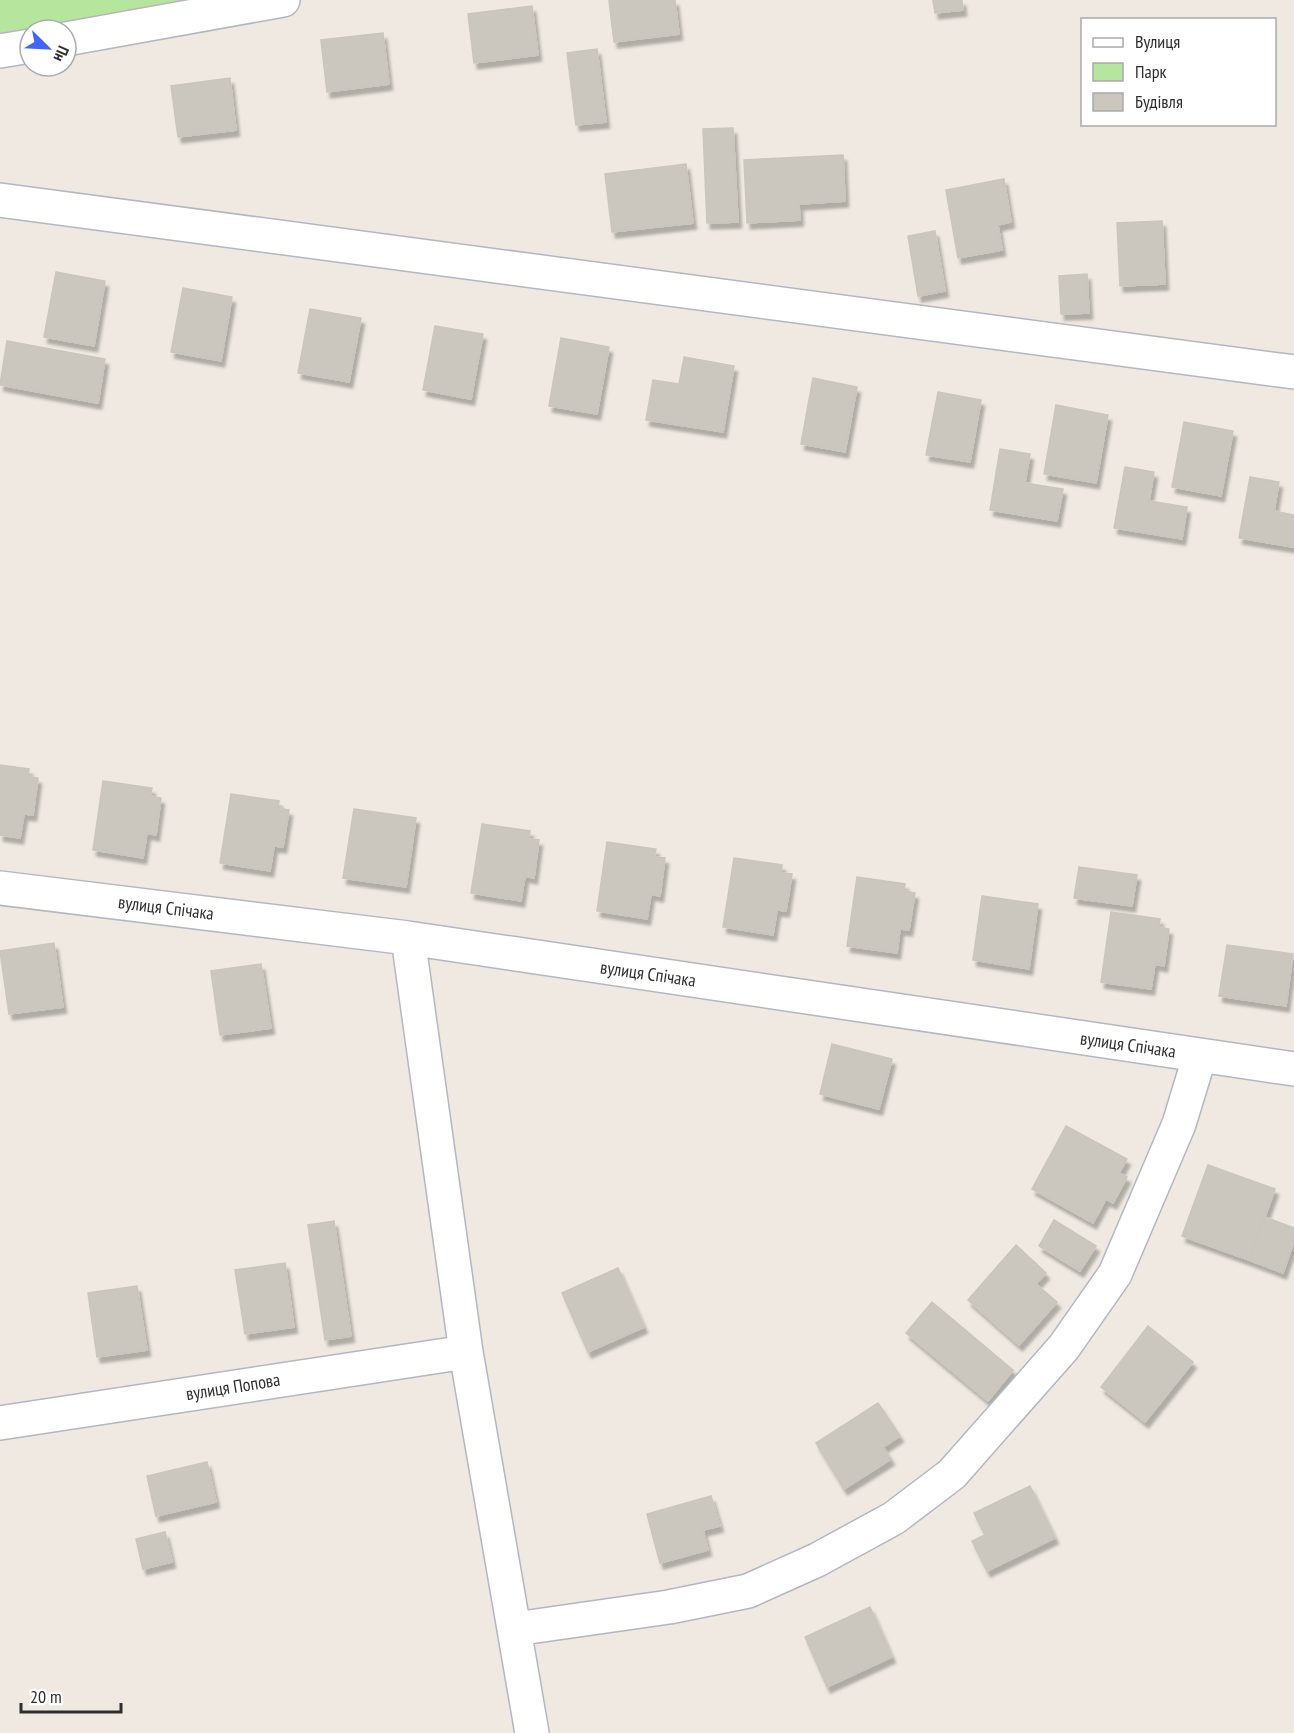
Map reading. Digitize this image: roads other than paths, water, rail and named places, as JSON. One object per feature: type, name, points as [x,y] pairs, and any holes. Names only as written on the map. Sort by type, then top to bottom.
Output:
[{"type":"street","points":[[78,37],[283,0]]},
{"type":"street","points":[[0,51],[18,48]]},
{"type":"street","points":[[0,200],[1294,372]]},
{"type":"street","name":"вулиця Спічака","points":[[0,888],[408,938],[1294,1069]]},
{"type":"street","points":[[408,938],[466,1352],[532,1733]]},
{"type":"street","points":[[515,1629],[669,1607],[748,1592],[818,1560],[894,1518],[952,1474],[1064,1347],[1115,1274],[1179,1124],[1200,1055]]},
{"type":"street","name":"вулиця Попова","points":[[0,1423],[466,1352]]}]
